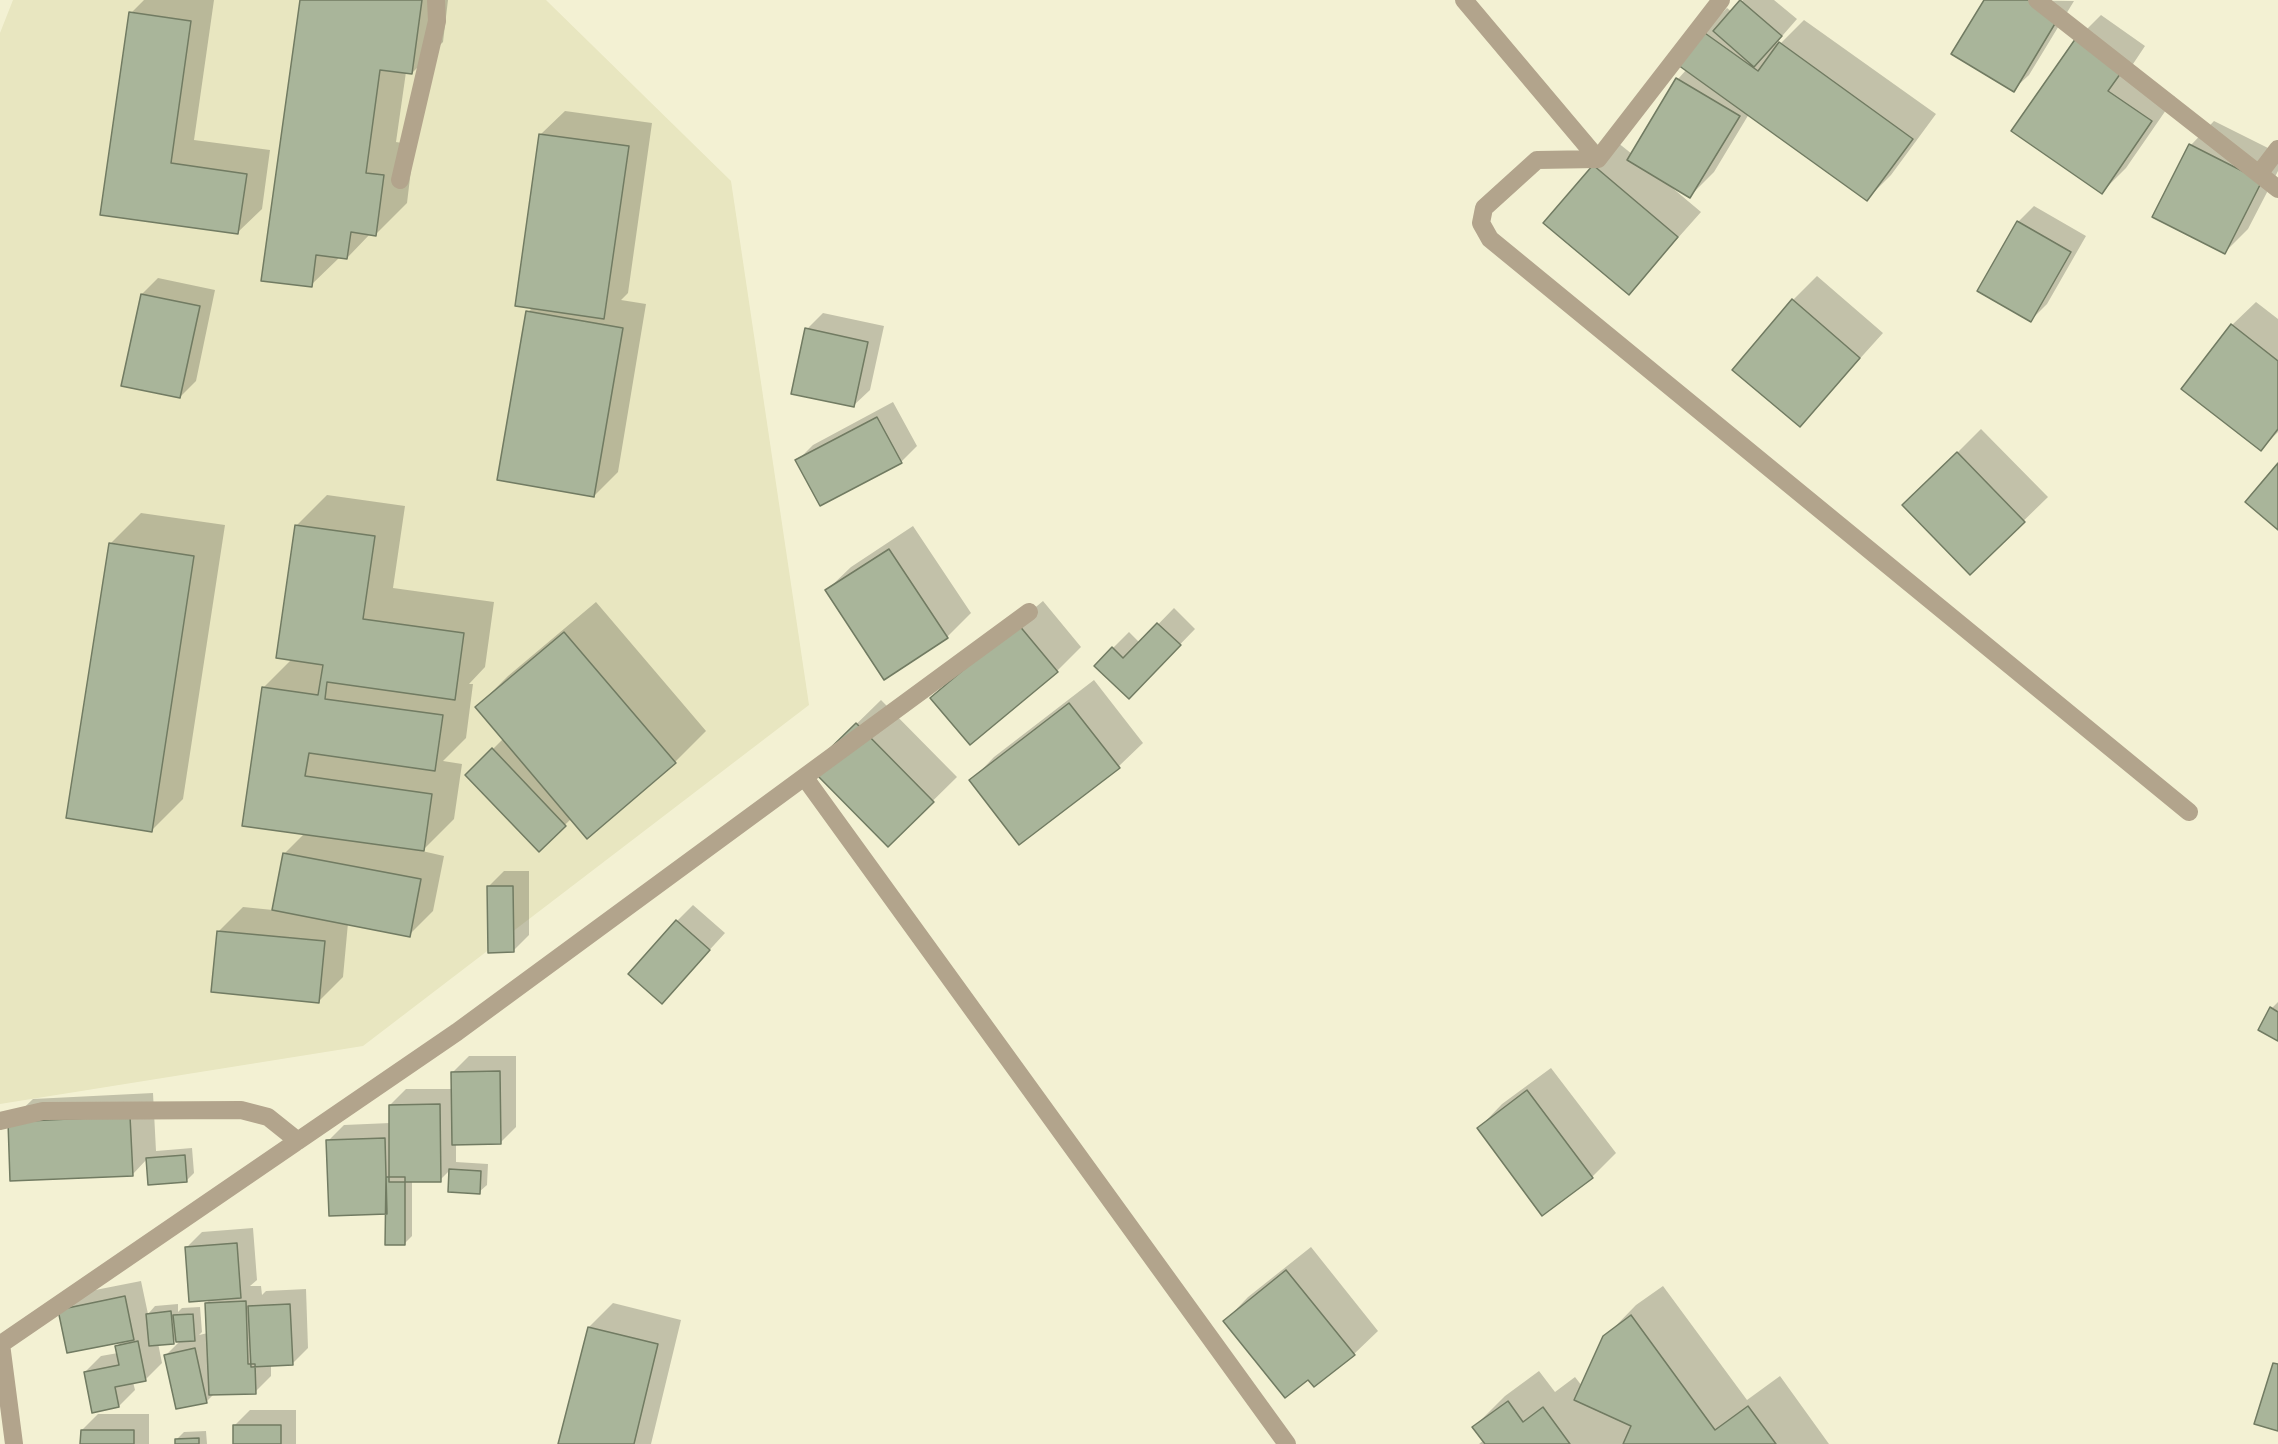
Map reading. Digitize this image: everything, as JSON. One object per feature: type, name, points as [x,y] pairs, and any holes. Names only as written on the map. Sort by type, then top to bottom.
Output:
[{"type":"street","points":[[399,180],[437,21],[436,0]]},
{"type":"street","points":[[1464,0],[1598,159]]},
{"type":"street","points":[[1598,159],[1720,0]]},
{"type":"street","points":[[2037,0],[2278,189]]},
{"type":"street","points":[[2259,174],[2278,149]]},
{"type":"street","points":[[1598,159],[1538,160],[1484,208],[1481,223],[1490,239],[2189,812]]},
{"type":"street","points":[[14,1444],[1,1343],[457,1032],[1029,612]]},
{"type":"street","points":[[805,778],[1287,1444]]},
{"type":"street","points":[[0,1121],[43,1110],[241,1110],[268,1117],[298,1141]]},
{"type":"shaded area","points":[[13,0],[546,0],[731,181],[809,705],[363,1046],[0,1104],[0,33]]},
{"type":"building","points":[[300,0],[422,0],[412,74],[380,70],[366,173],[384,175],[376,236],[351,232],[347,259],[316,255],[312,287],[261,281]]},
{"type":"building","points":[[1740,0],[1782,36],[1754,67],[1713,31]]},
{"type":"building","points":[[1984,0],[2031,0],[2059,17],[2014,92],[1951,54]]},
{"type":"building","points":[[129,12],[191,21],[171,163],[247,174],[238,234],[100,215]]},
{"type":"building","points":[[1702,31],[1758,71],[1779,42],[1913,139],[1867,201],[1678,65]]},
{"type":"building","points":[[2076,38],[2123,70],[2108,91],[2152,121],[2102,194],[2011,131]]},
{"type":"building","points":[[1676,78],[1740,116],[1690,198],[1627,160]]},
{"type":"building","points":[[539,134],[629,146],[604,319],[515,306]]},
{"type":"building","points":[[2189,144],[2262,181],[2225,254],[2152,217]]},
{"type":"building","points":[[1593,165],[1678,237],[1629,295],[1543,223]]},
{"type":"building","points":[[2017,221],[2071,252],[2031,322],[1977,291]]},
{"type":"building","points":[[141,294],[200,306],[180,398],[121,386]]},
{"type":"building","points":[[1792,299],[1860,358],[1800,427],[1732,370]]},
{"type":"building","points":[[526,311],[623,328],[594,497],[497,480]]},
{"type":"building","points":[[2231,324],[2278,361],[2278,429],[2261,451],[2181,389]]},
{"type":"building","points":[[805,328],[868,342],[854,407],[791,394]]},
{"type":"building","points":[[877,417],[902,463],[820,506],[795,460]]},
{"type":"building","points":[[1957,452],[2025,522],[1970,575],[1902,505]]},
{"type":"building","points":[[2278,463],[2278,530],[2245,502]]},
{"type":"building","points":[[295,525],[375,536],[363,619],[464,633],[455,700],[327,682],[325,699],[443,715],[435,771],[309,753],[305,776],[432,794],[424,851],[242,826],[262,687],[318,695],[323,665],[276,658]]},
{"type":"building","points":[[109,543],[194,556],[152,832],[66,818]]},
{"type":"building","points":[[889,549],[948,638],[884,680],[825,590]]},
{"type":"building","points":[[1157,623],[1181,645],[1129,699],[1094,666],[1112,647],[1123,658]]},
{"type":"building","points":[[1018,624],[1058,672],[970,745],[930,698]]},
{"type":"building","points":[[564,632],[676,763],[587,839],[475,707]]},
{"type":"building","points":[[1069,703],[1120,768],[1019,845],[969,780]]},
{"type":"building","points":[[856,723],[934,802],[888,847],[810,768]]},
{"type":"building","points":[[492,748],[566,826],[539,852],[465,775]]},
{"type":"building","points":[[283,853],[421,879],[410,937],[272,910]]},
{"type":"building","points":[[487,886],[513,886],[514,952],[488,953]]},
{"type":"building","points":[[676,920],[710,950],[662,1004],[628,974]]},
{"type":"building","points":[[217,931],[325,941],[319,1003],[211,992]]},
{"type":"building","points":[[2270,1007],[2278,1012],[2278,1041],[2258,1030]]},
{"type":"building","points":[[500,1071],[501,1144],[452,1145],[451,1072]]},
{"type":"building","points":[[1527,1090],[1593,1178],[1542,1216],[1477,1128]]},
{"type":"building","points":[[440,1104],[441,1182],[389,1182],[389,1105]]},
{"type":"building","points":[[130,1116],[133,1176],[10,1181],[8,1122]]},
{"type":"building","points":[[385,1138],[387,1214],[329,1216],[326,1140]]},
{"type":"building","points":[[185,1155],[187,1182],[148,1185],[146,1158]]},
{"type":"building","points":[[449,1169],[481,1171],[480,1194],[448,1192]]},
{"type":"building","points":[[386,1177],[405,1177],[405,1245],[385,1245]]},
{"type":"building","points":[[237,1243],[241,1298],[189,1302],[185,1247]]},
{"type":"building","points":[[1286,1270],[1355,1355],[1314,1387],[1308,1380],[1285,1398],[1223,1321]]},
{"type":"building","points":[[125,1296],[134,1340],[67,1353],[58,1310]]},
{"type":"building","points":[[246,1301],[248,1364],[255,1364],[256,1394],[209,1395],[205,1303]]},
{"type":"building","points":[[290,1304],[293,1365],[251,1367],[248,1306]]},
{"type":"building","points":[[171,1311],[174,1344],[149,1346],[146,1314]]},
{"type":"building","points":[[193,1314],[195,1341],[176,1342],[173,1315]]},
{"type":"building","points":[[1631,1315],[1715,1430],[1748,1406],[1776,1444],[1623,1444],[1631,1426],[1574,1400],[1603,1336]]},
{"type":"building","points":[[588,1327],[658,1344],[634,1444],[558,1444]]},
{"type":"building","points":[[138,1341],[146,1381],[115,1387],[119,1407],[92,1413],[84,1372],[119,1365],[115,1346]]},
{"type":"building","points":[[195,1348],[207,1403],[176,1409],[164,1355]]},
{"type":"building","points":[[2273,1363],[2278,1364],[2278,1431],[2254,1424]]},
{"type":"building","points":[[1508,1401],[1523,1422],[1543,1407],[1570,1444],[1485,1444],[1472,1427]]},
{"type":"building","points":[[233,1425],[281,1425],[281,1444],[233,1444]]},
{"type":"building","points":[[81,1430],[134,1430],[134,1444],[80,1444]]},
{"type":"building","points":[[199,1438],[199,1444],[175,1444],[175,1439]]}]
